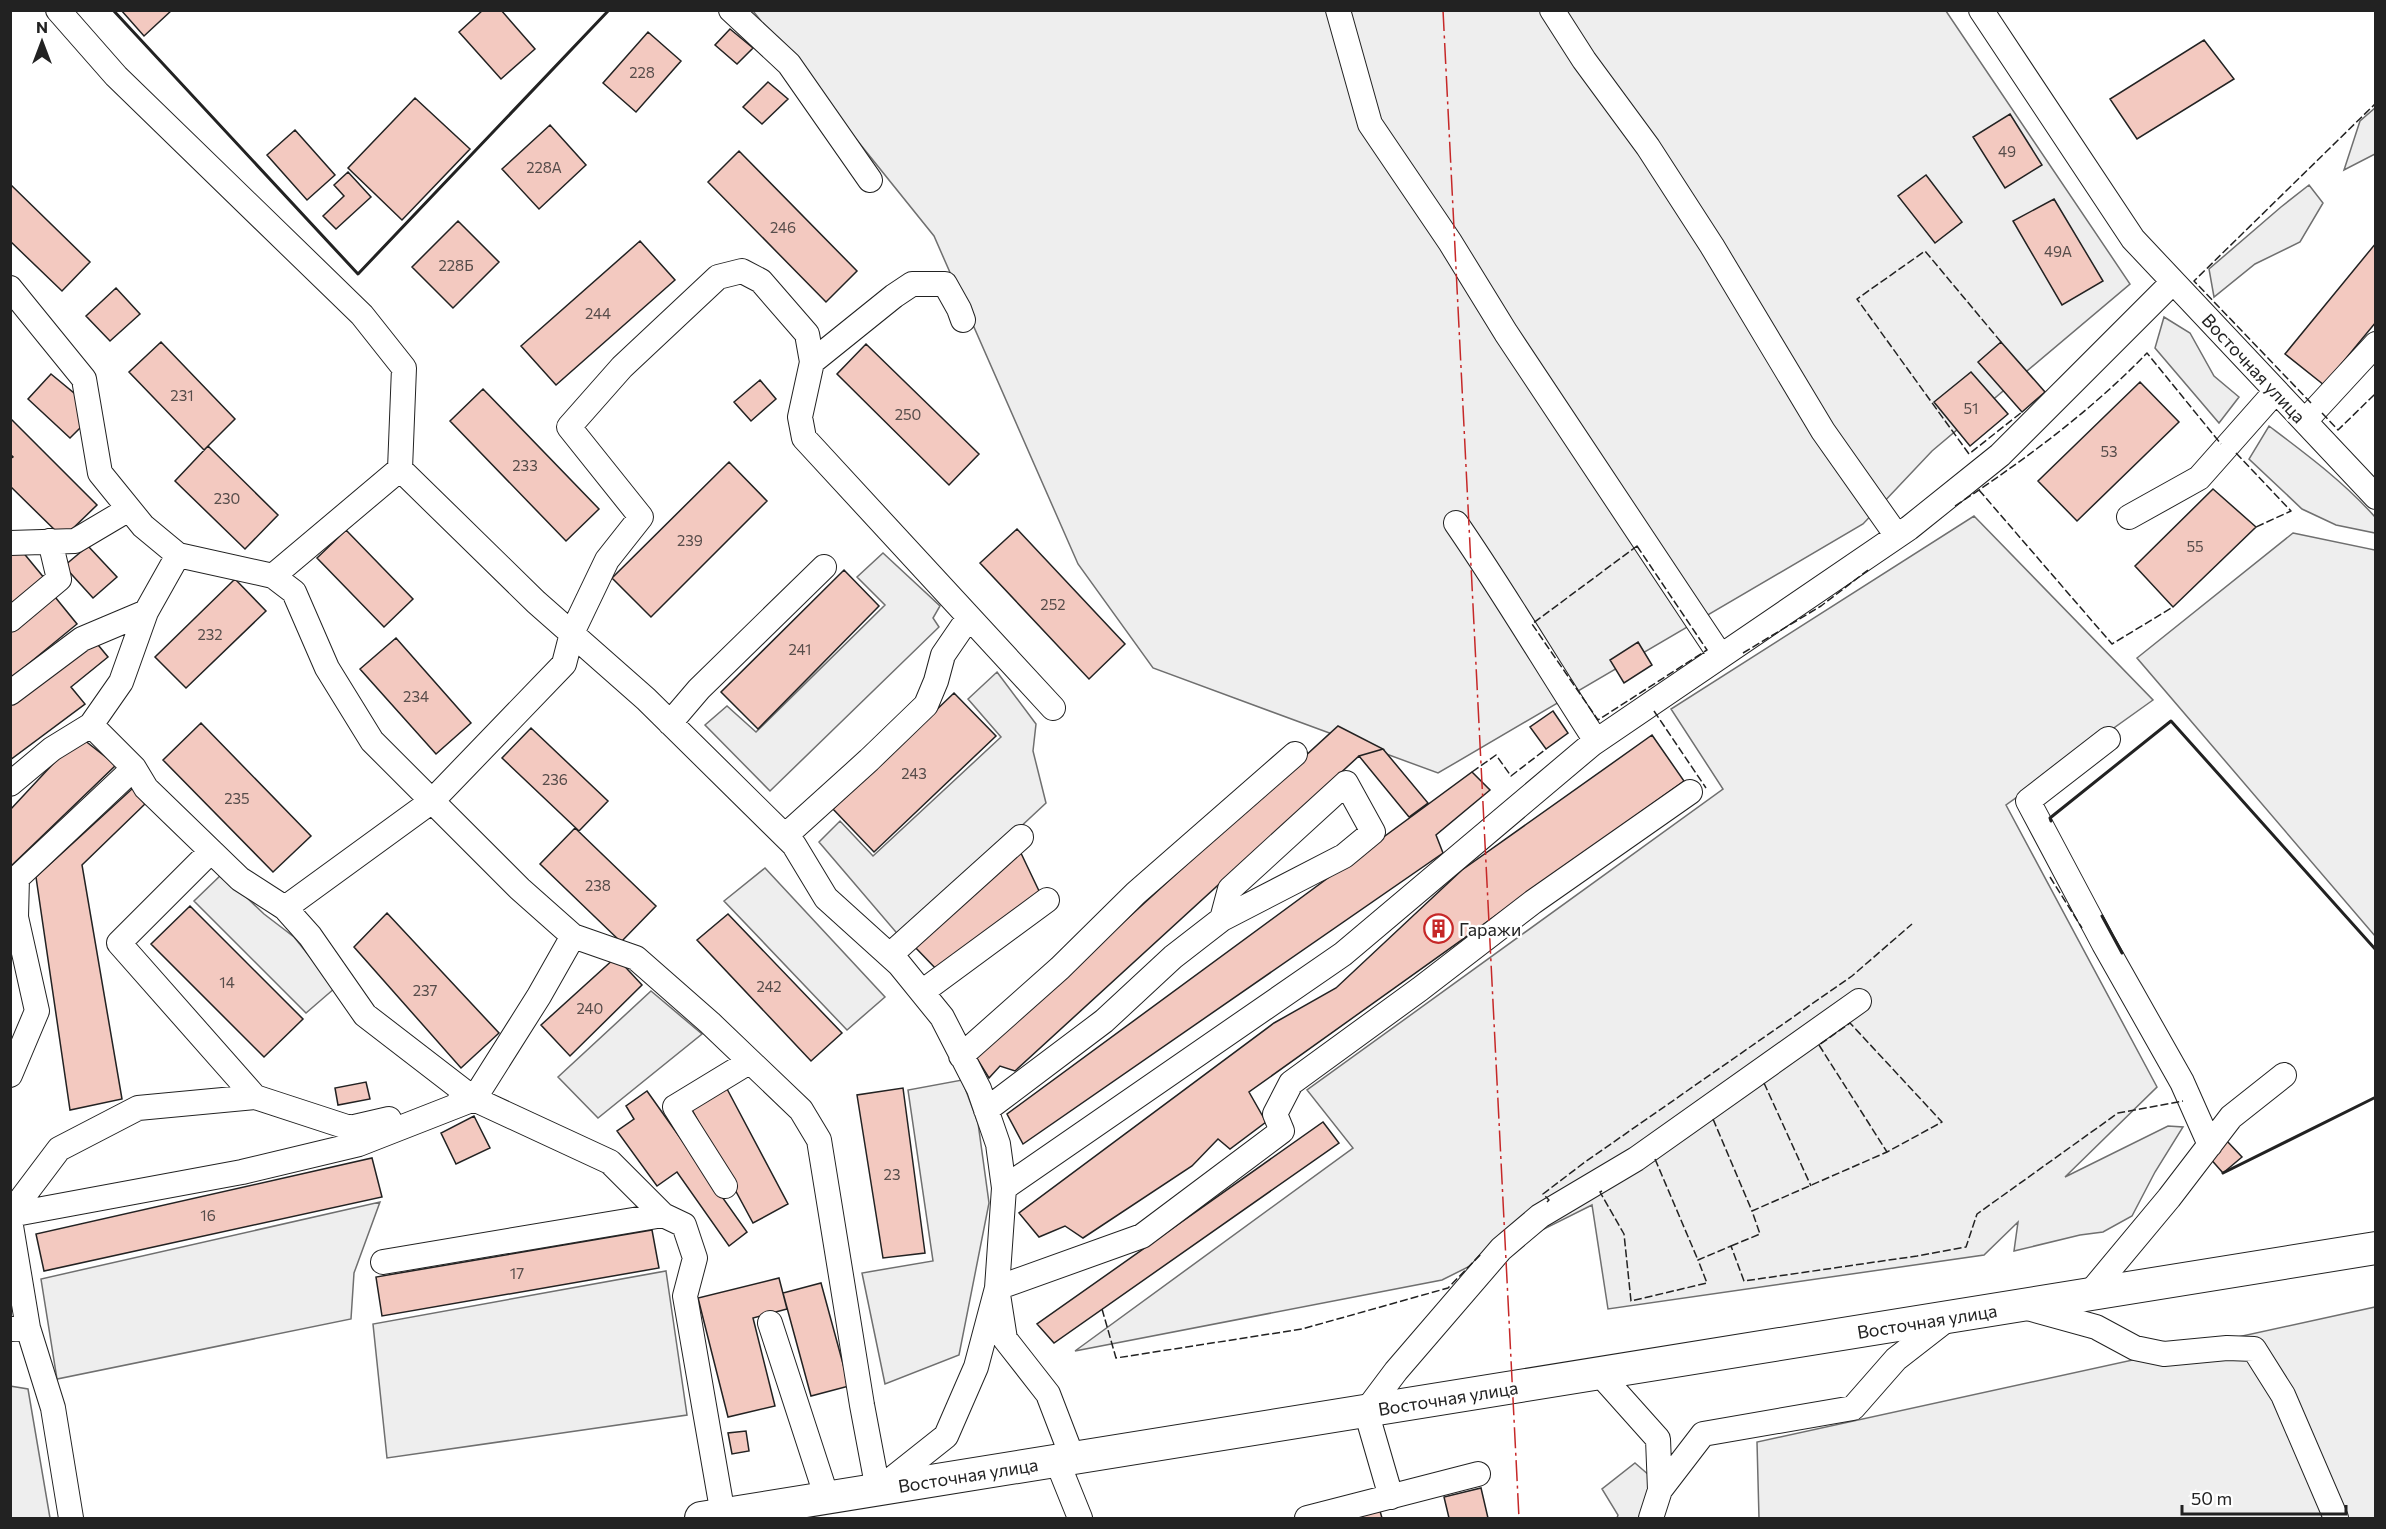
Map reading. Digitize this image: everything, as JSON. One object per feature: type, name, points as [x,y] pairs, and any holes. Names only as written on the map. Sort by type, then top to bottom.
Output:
[{"type":"main road","name":"Восточная улица","points":[[712,1517],[2376,1248]]},
{"type":"street","points":[[58,10],[116,76],[362,315],[404,368],[400,469],[273,576]]},
{"type":"street","points":[[731,10],[789,64],[870,180]]},
{"type":"street","points":[[1338,10],[1370,124],[1450,242],[1506,333],[1720,655]]},
{"type":"street","points":[[1552,10],[1584,60],[1661,166],[1824,432],[1897,536]]},
{"type":"street","name":"Восточная улица","points":[[1981,10],[2133,239],[2376,497]]},
{"type":"street","points":[[285,908],[432,801],[564,664],[572,633],[607,560],[641,517],[569,427],[622,367],[718,277],[742,271],[761,281],[807,334],[812,362],[800,417],[804,438],[1053,708]]},
{"type":"street","points":[[1004,1188],[1343,954],[1596,741],[1897,536],[2000,455],[2173,282]]},
{"type":"street","points":[[812,362],[912,284],[945,284],[960,309],[963,320]]},
{"type":"street","points":[[10,288],[84,379],[100,472],[143,526],[178,555],[273,576],[294,592],[327,668],[372,741],[520,889],[573,936],[636,958],[710,1023],[801,1110],[819,1140],[878,1490],[946,1436],[976,1366],[997,1288],[1004,1188],[998,1144],[979,1089],[942,1017],[890,955],[826,898],[794,845],[670,723],[536,602],[400,469]]},
{"type":"street","points":[[2305,421],[2376,344]]},
{"type":"street","points":[[2129,517],[2199,478],[2276,391]]},
{"type":"street","points":[[10,543],[75,540],[129,509]]},
{"type":"street","points":[[1456,523],[1497,581],[1527,635],[1596,741]]},
{"type":"street","points":[[10,620],[59,579],[50,541]]},
{"type":"street","points":[[10,784],[52,749],[91,725],[121,682],[146,612],[178,555]]},
{"type":"street","points":[[670,723],[699,689],[824,567]]},
{"type":"street","points":[[10,693],[82,639],[146,612]]},
{"type":"street","points":[[785,836],[926,705],[943,655],[969,617]]},
{"type":"street","points":[[91,725],[134,768],[146,788],[240,879],[285,908],[310,936],[366,1016],[474,1100],[610,1162],[663,1215],[684,1225],[695,1258],[685,1296],[712,1517]]},
{"type":"street","points":[[2108,739],[2028,801],[2104,944],[2182,1082],[2210,1144]]},
{"type":"street","points":[[961,1056],[1060,968],[1136,893],[1294,754]]},
{"type":"street","points":[[10,1075],[20,1036],[37,1011],[13,917],[17,878],[134,768]]},
{"type":"street","points":[[986,1110],[1104,1021],[1173,957],[1222,919],[1344,856],[1373,832],[1346,783],[1230,889],[1222,919]]},
{"type":"street","points":[[997,1288],[1142,1236],[1282,1131],[1275,1114],[1291,1083],[1420,989],[1533,902],[1690,792]]},
{"type":"street","points":[[890,955],[1021,837]]},
{"type":"street","points":[[211,851],[119,943],[255,1096]]},
{"type":"street","points":[[922,992],[1047,900]]},
{"type":"street","points":[[10,1214],[242,1172],[359,1144],[474,1100],[539,996],[573,936]]},
{"type":"street","points":[[1391,1497],[1366,1411],[1396,1371],[1501,1249],[1540,1216],[1636,1159],[1859,1001]]},
{"type":"street","points":[[725,1186],[675,1107],[750,1062]]},
{"type":"street","points":[[2089,1294],[2169,1198],[2231,1117],[2284,1075]]},
{"type":"street","points":[[10,1214],[59,1149],[138,1108],[255,1096],[350,1128],[474,1100]]},
{"type":"street","points":[[384,1262],[663,1215]]},
{"type":"street","points":[[10,1220],[19,1328],[53,1408],[71,1518]]},
{"type":"street","points":[[997,1288],[1005,1339],[1048,1394],[1080,1518]]},
{"type":"street","points":[[2018,1306],[2096,1327],[2134,1348],[2164,1354],[2227,1348],[2253,1350],[2283,1395],[2337,1518]]},
{"type":"street","points":[[1659,1490],[1703,1434],[1853,1408],[1896,1359],[1950,1317]]},
{"type":"street","points":[[770,1323],[827,1498]]},
{"type":"street","points":[[1599,1373],[1659,1438],[1659,1490],[1650,1518]]},
{"type":"street","points":[[1307,1518],[1478,1474]]},
{"type":"shaded area","points":[[753,11],[1946,11],[2130,284],[1932,451],[1863,524],[1438,773],[1153,668],[1078,564],[934,236]]},
{"type":"shaded area","points":[[2375,108],[2375,154],[2344,170],[2360,121]]},
{"type":"shaded area","points":[[2309,185],[2323,203],[2300,242],[2255,264],[2214,297],[2209,269]]},
{"type":"shaded area","points":[[2164,317],[2190,333],[2214,376],[2239,397],[2219,423],[2155,348]]},
{"type":"shaded area","points":[[2269,426],[2324,469],[2363,504],[2375,517],[2375,533],[2336,525],[2302,509],[2249,459]]},
{"type":"shaded area","points":[[1974,516],[2153,700],[2006,805],[2157,1087],[2065,1177],[2168,1126],[2183,1127],[2155,1172],[2132,1216],[2103,1232],[2080,1235],[2014,1251],[2018,1222],[1984,1255],[1608,1309],[1592,1205],[1442,1280],[1075,1351],[1353,1148],[1307,1090],[1723,789],[1671,709]]},
{"type":"shaded area","points":[[2293,533],[2375,550],[2375,936],[2137,658]]},
{"type":"shaded area","points":[[883,553],[940,606],[933,618],[939,627],[770,791],[705,725],[727,706],[756,732],[885,605],[857,577]]},
{"type":"shaded area","points":[[997,672],[1036,724],[1033,751],[1046,803],[901,938],[819,842],[840,821],[873,856],[1001,737],[968,699]]},
{"type":"shaded area","points":[[765,868],[885,997],[847,1030],[724,901]]},
{"type":"shaded area","points":[[222,874],[264,914],[294,937],[335,988],[306,1013],[194,901]]},
{"type":"shaded area","points":[[651,991],[702,1034],[598,1118],[558,1077]]},
{"type":"shaded area","points":[[962,1080],[978,1123],[989,1203],[959,1355],[885,1384],[862,1273],[933,1261],[908,1090]]},
{"type":"shaded area","points":[[380,1202],[354,1273],[351,1319],[57,1379],[41,1279]]},
{"type":"shaded area","points":[[666,1271],[687,1415],[387,1458],[373,1324]]},
{"type":"shaded area","points":[[2375,1307],[2375,1518],[1759,1518],[1757,1442]]},
{"type":"shaded area","points":[[10,1386],[28,1389],[50,1518],[11,1518]]},
{"type":"shaded area","points":[[1635,1463],[1650,1476],[1643,1518],[1617,1518],[1618,1515],[1602,1489]]},
{"type":"building","points":[[121,10],[172,10],[144,36]]},
{"type":"building","points":[[483,10],[501,10],[535,49],[501,79],[459,32]]},
{"type":"building","points":[[730,29],[753,48],[737,64],[715,45]]},
{"type":"building","points":[[648,32],[681,61],[636,112],[603,83]]},
{"type":"building","points":[[2204,40],[2234,79],[2137,139],[2110,99]]},
{"type":"building","points":[[768,82],[788,99],[762,124],[743,107]]},
{"type":"building","points":[[415,98],[470,149],[402,220],[348,168]]},
{"type":"building","points":[[2010,114],[2042,165],[2005,188],[1973,137]]},
{"type":"building","points":[[550,125],[586,165],[539,209],[502,169]]},
{"type":"building","points":[[295,130],[335,175],[307,200],[267,155]]},
{"type":"building","points":[[739,151],[857,271],[826,302],[708,182]]},
{"type":"building","points":[[348,172],[371,197],[336,229],[323,216],[344,196],[334,185]]},
{"type":"building","points":[[1926,175],[1962,222],[1935,243],[1898,196]]},
{"type":"building","points":[[10,184],[90,262],[62,291],[10,241]]},
{"type":"building","points":[[2054,199],[2103,281],[2062,305],[2013,221]]},
{"type":"building","points":[[458,221],[499,262],[453,308],[412,267]]},
{"type":"building","points":[[640,241],[675,280],[556,385],[521,346]]},
{"type":"building","points":[[2376,243],[2376,322],[2324,385],[2285,354]]},
{"type":"building","points":[[116,288],[140,314],[110,341],[86,316]]},
{"type":"building","points":[[161,342],[235,419],[204,450],[129,372]]},
{"type":"building","points":[[2001,342],[2045,392],[2022,412],[1978,362]]},
{"type":"building","points":[[866,344],[979,454],[949,485],[837,374]]},
{"type":"building","points":[[1971,372],[2008,414],[1970,446],[1934,402]]},
{"type":"building","points":[[51,374],[80,398],[86,422],[70,438],[28,399]]},
{"type":"building","points":[[760,380],[776,399],[751,421],[734,402]]},
{"type":"building","points":[[2140,382],[2179,422],[2077,521],[2038,481]]},
{"type":"building","points":[[483,389],[599,509],[566,541],[450,421]]},
{"type":"building","points":[[10,418],[97,505],[63,538],[10,486],[10,459],[13,457],[10,454]]},
{"type":"building","points":[[208,446],[278,515],[245,549],[175,481]]},
{"type":"building","points":[[729,462],[767,501],[651,617],[612,578]]},
{"type":"building","points":[[2213,489],[2256,527],[2173,607],[2135,566]]},
{"type":"building","points":[[1017,529],[1125,644],[1089,679],[980,563]]},
{"type":"building","points":[[346,530],[413,599],[384,627],[317,558]]},
{"type":"building","points":[[17,545],[45,579],[10,609],[10,551]]},
{"type":"building","points":[[88,546],[117,577],[93,598],[64,566]]},
{"type":"building","points":[[844,570],[879,606],[758,729],[721,692]]},
{"type":"building","points":[[235,579],[266,611],[186,688],[155,657]]},
{"type":"building","points":[[51,592],[77,624],[10,679],[10,627]]},
{"type":"building","points":[[396,638],[471,723],[436,754],[360,669]]},
{"type":"building","points":[[94,640],[108,657],[71,687],[85,704],[10,760],[10,706]]},
{"type":"building","points":[[1638,642],[1652,665],[1624,683],[1610,660]]},
{"type":"building","points":[[954,693],[996,736],[874,852],[833,809]]},
{"type":"building","points":[[1553,711],[1568,733],[1546,749],[1530,727]]},
{"type":"building","points":[[201,723],[311,836],[273,872],[163,760]]},
{"type":"building","points":[[1338,726],[1383,749],[1359,756],[1015,1071],[1000,1066],[989,1078],[976,1057]]},
{"type":"building","points":[[531,728],[608,801],[579,831],[502,758]]},
{"type":"building","name":"Гаражи","points":[[1652,735],[1684,781],[1249,1092],[1266,1122],[1230,1149],[1218,1139],[1192,1166],[1083,1238],[1065,1226],[1039,1237],[1019,1213],[1274,1023],[1336,988],[1462,870]]},
{"type":"building","points":[[79,736],[116,765],[10,867],[10,810]]},
{"type":"building","points":[[1383,749],[1428,803],[1409,817],[1359,756]]},
{"type":"building","points":[[1472,772],[1490,790],[1436,835],[1443,853],[1023,1144],[1007,1114]]},
{"type":"building","points":[[133,788],[145,804],[82,865],[122,1099],[70,1110],[36,877]]},
{"type":"building","points":[[575,828],[656,906],[621,942],[540,864]]},
{"type":"building","points":[[1019,849],[1040,893],[940,973],[913,945]]},
{"type":"building","points":[[190,906],[303,1019],[264,1057],[151,944]]},
{"type":"building","points":[[387,913],[499,1033],[461,1068],[354,947]]},
{"type":"building","points":[[728,914],[842,1033],[811,1061],[697,940]]},
{"type":"building","points":[[616,957],[642,985],[570,1056],[541,1025]]},
{"type":"building","points":[[366,1082],[370,1099],[338,1105],[335,1088]]},
{"type":"building","points":[[726,1087],[788,1204],[753,1223],[690,1106]]},
{"type":"building","points":[[903,1088],[925,1253],[883,1258],[857,1095]]},
{"type":"building","points":[[647,1091],[747,1232],[729,1246],[677,1172],[657,1186],[617,1131],[634,1119],[626,1106]]},
{"type":"building","points":[[474,1116],[490,1148],[456,1164],[441,1133]]},
{"type":"building","points":[[1323,1122],[1339,1143],[1054,1343],[1037,1324]]},
{"type":"building","points":[[2226,1140],[2242,1157],[2223,1173],[2208,1156]]},
{"type":"building","points":[[372,1158],[382,1197],[44,1271],[36,1234]]},
{"type":"building","points":[[652,1230],[659,1268],[382,1316],[376,1277]]},
{"type":"building","points":[[779,1278],[787,1309],[753,1318],[775,1406],[728,1417],[698,1298]]},
{"type":"building","points":[[821,1283],[849,1386],[811,1396],[783,1293]]},
{"type":"building","points":[[746,1431],[749,1451],[732,1454],[728,1433]]},
{"type":"building","points":[[1481,1488],[1488,1518],[1449,1518],[1444,1497]]},
{"type":"building","points":[[1380,1511],[1382,1518],[1354,1518]]},
{"type":"fence","points":[[2311,403],[2194,281],[2376,103]]},
{"type":"fence","points":[[2001,342],[1925,251],[1857,299],[1969,454],[2022,412]]},
{"type":"fence","points":[[1955,506],[2055,435],[2103,395],[2147,353],[2221,444]]},
{"type":"fence","points":[[2322,413],[2338,430],[2376,393]]},
{"type":"fence","points":[[2236,453],[2291,511],[2256,527]]},
{"type":"fence","points":[[1979,490],[2112,644],[2173,607]]},
{"type":"fence","points":[[1637,546],[1707,650],[1598,720],[1532,624],[1637,546]]},
{"type":"fence","points":[[1743,653],[1821,606],[1868,570]]},
{"type":"fence","points":[[1654,711],[1706,788]]},
{"type":"fence","points":[[1472,772],[1496,755],[1511,776],[1546,749]]},
{"type":"fence","points":[[2050,877],[2082,928]]},
{"type":"fence","points":[[1547,1202],[1549,1200],[1543,1194],[1585,1162],[1852,976],[1912,924]]},
{"type":"fence","points":[[1731,1246],[1760,1234],[1752,1211],[1887,1152],[1942,1122],[1850,1023],[1819,1045]]},
{"type":"fence","points":[[1819,1045],[1887,1152]]},
{"type":"fence","points":[[1764,1083],[1811,1186]]},
{"type":"fence","points":[[1602,1191],[1600,1192],[1624,1234],[1631,1301],[1707,1283],[1698,1260],[1731,1246],[1744,1281],[1966,1247],[1977,1214],[2118,1113],[2183,1101]]},
{"type":"fence","points":[[1713,1119],[1752,1211]]},
{"type":"fence","points":[[1655,1159],[1698,1260]]},
{"type":"fence","points":[[1102,1309],[1116,1358],[1302,1329],[1448,1288],[1481,1254]]},
{"type":"wall","points":[[113,10],[358,274],[609,10]]},
{"type":"wall","points":[[2051,821],[2050,818],[2171,721],[2376,950]]},
{"type":"wall","points":[[2102,916],[2122,953]]},
{"type":"wall","points":[[2223,1173],[2376,1097]]},
{"type":"power","points":[[1443,10],[1519,1518]]},
{"type":"place","name":"Гаражи","points":[[1438,929]]}]
